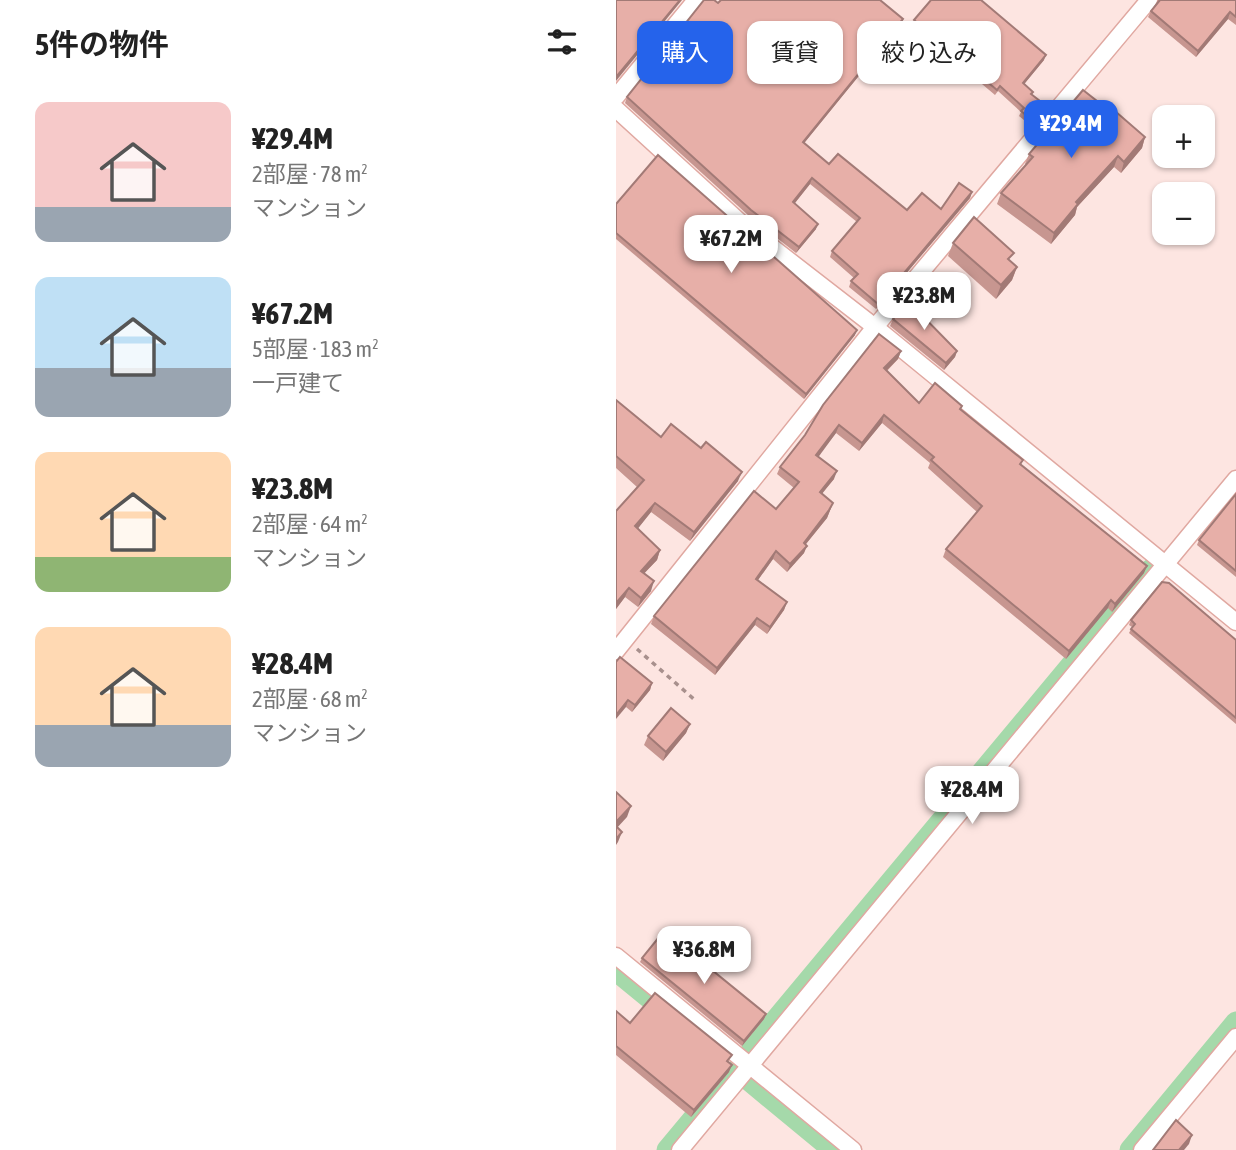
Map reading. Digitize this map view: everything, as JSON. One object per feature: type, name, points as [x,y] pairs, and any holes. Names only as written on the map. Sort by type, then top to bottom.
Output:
[{"type":"street","points":[[616,97],[696,0]]},
{"type":"street","points":[[621,645],[875,327],[1149,0]]},
{"type":"street","points":[[616,109],[742,224],[875,327],[1236,622]]},
{"type":"street","points":[[680,1150],[1236,479]]},
{"type":"street","points":[[616,956],[853,1150]]},
{"type":"street","points":[[1142,1150],[1236,1037]]},
{"type":"path","points":[[621,645],[696,701]]},
{"type":"building","points":[[616,0],[680,0],[663,21],[637,21],[637,52],[616,77]]},
{"type":"building","points":[[704,0],[718,3],[721,0],[880,0],[903,19],[857,21],[857,76],[803,142],[829,164],[838,154],[907,210],[922,193],[941,209],[959,183],[972,192],[878,304],[851,281],[858,274],[832,251],[860,218],[812,178],[793,202],[818,224],[799,247],[751,210],[627,97],[637,84],[733,84],[733,21],[687,21]]},
{"type":"building","points":[[931,0],[981,0],[1046,55],[1023,83],[1033,92],[1031,94],[1045,105],[1032,120],[1021,111],[1024,108],[1000,86],[997,90],[990,84],[1001,84],[1001,21],[914,20]]},
{"type":"building","points":[[1160,0],[1236,0],[1236,17],[1230,12],[1198,51],[1151,11]]},
{"type":"building","points":[[1083,90],[1106,108],[1108,105],[1145,137],[1124,162],[1118,156],[1076,202],[1078,204],[1054,233],[1001,193],[1033,157],[1029,154]]},
{"type":"building","points":[[658,155],[857,330],[806,394],[616,233],[616,204]]},
{"type":"building","points":[[974,217],[1014,253],[1008,259],[1017,267],[1001,285],[953,243]]},
{"type":"building","points":[[908,301],[957,351],[946,363],[893,319]]},
{"type":"building","points":[[879,334],[901,351],[884,368],[919,403],[935,383],[962,406],[960,409],[1023,460],[1020,464],[1147,566],[1115,604],[1111,600],[1069,651],[946,549],[982,506],[931,460],[934,457],[884,415],[862,443],[839,425],[816,455],[837,471],[820,492],[833,503],[804,543],[807,546],[790,564],[776,551],[756,579],[787,602],[770,627],[757,618],[717,668],[654,616],[754,491],[776,509],[799,482],[780,467],[805,435],[823,405]]},
{"type":"building","points":[[616,400],[661,437],[671,424],[701,448],[706,442],[742,472],[694,532],[655,503],[635,526],[660,550],[641,571],[654,581],[641,598],[629,588],[616,603],[616,511],[644,480],[616,456]]},
{"type":"building","points":[[1236,494],[1236,571],[1199,540]]},
{"type":"building","points":[[1162,582],[1169,583],[1236,640],[1236,718],[1131,629],[1135,624],[1131,620]]},
{"type":"building","points":[[620,657],[652,683],[635,705],[628,700],[616,715],[616,662]]},
{"type":"building","points":[[671,708],[690,724],[666,752],[648,736]]},
{"type":"building","points":[[616,792],[631,806],[616,822]]},
{"type":"building","points":[[616,826],[622,832],[616,839]]},
{"type":"building","points":[[664,931],[766,1014],[744,1041],[642,958]]},
{"type":"building","points":[[655,993],[732,1055],[727,1061],[732,1065],[694,1110],[616,1046],[616,1011],[630,1023]]},
{"type":"building","points":[[1176,1120],[1192,1135],[1179,1150],[1153,1150]]},
{"type":"waterway","points":[[752,1048],[1151,569]]},
{"type":"waterway","points":[[616,971],[671,1016]]},
{"type":"waterway","points":[[1130,1150],[1236,1022]]},
{"type":"waterway","points":[[667,1150],[732,1072]]},
{"type":"waterway","points":[[747,1079],[833,1150]]}]
